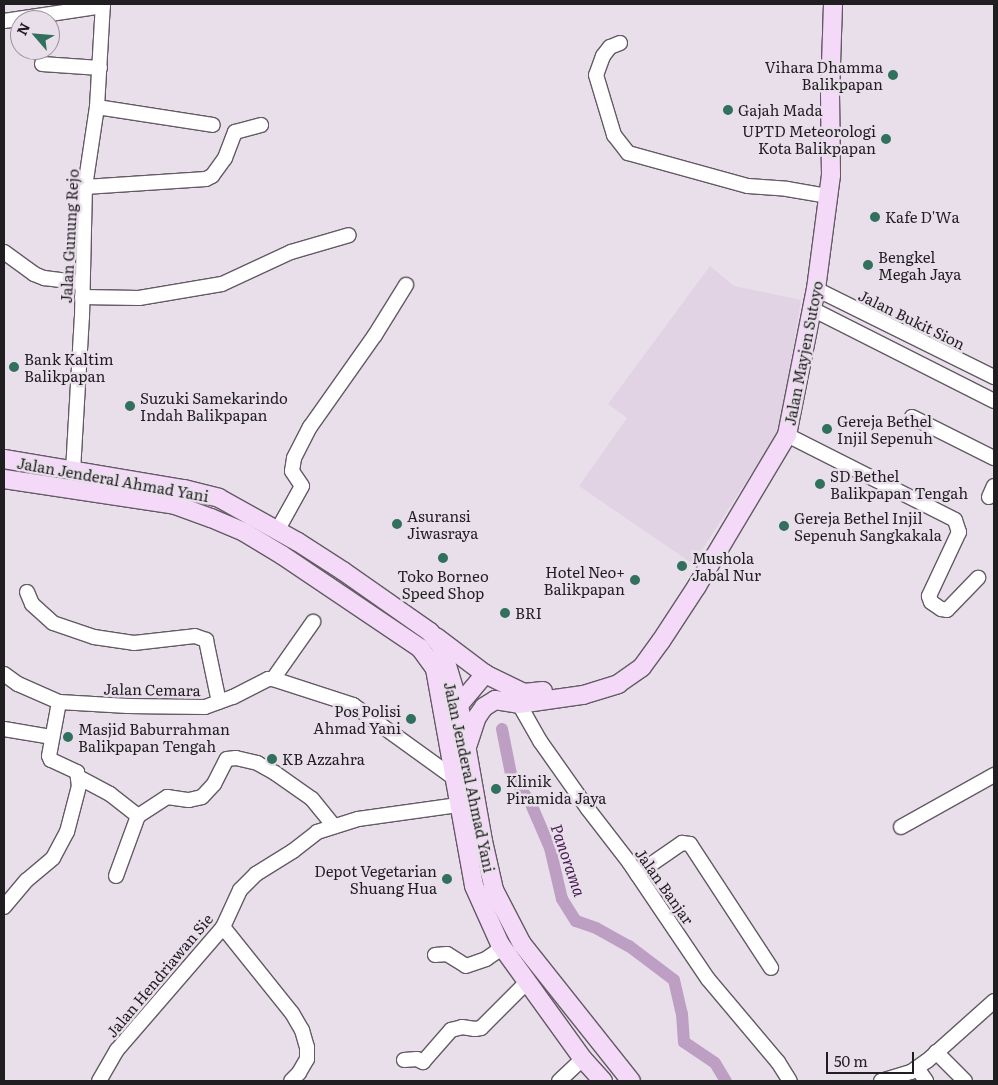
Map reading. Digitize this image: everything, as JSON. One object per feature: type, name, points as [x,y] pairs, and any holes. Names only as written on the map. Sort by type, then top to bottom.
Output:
[{"type":"main road","name":"Jalan Mayjen Sutoyo","points":[[442,674],[494,700],[520,704],[583,695],[618,684],[624,680],[642,667],[662,641],[786,435],[816,289],[831,175],[830,95],[833,4]]},
{"type":"main road","name":"Jalan Jenderal Ahmad Yani","points":[[4,459],[184,489],[219,498],[343,571],[430,632],[441,646],[446,731],[474,886],[503,947],[583,1059],[603,1081]]},
{"type":"main road","name":"Jalan Jenderal Ahmad Yani","points":[[4,479],[175,505],[244,532],[282,555],[420,648],[442,674],[459,705],[468,747],[483,841],[494,890],[522,944],[631,1081]]},
{"type":"main road","name":"Jalan Mayjen Sutoyo","points":[[430,632],[485,674],[524,693],[580,688],[594,690]]},
{"type":"main road","points":[[446,731],[450,718],[485,674]]},
{"type":"main road","points":[[468,747],[477,717],[484,707],[494,700]]},
{"type":"main road","points":[[527,982],[542,969]]},
{"type":"street","points":[[41,4],[67,12]]},
{"type":"street","points":[[4,21],[103,5]]},
{"type":"street","name":"Jalan Gunung Rejo","points":[[73,471],[85,187],[97,107],[103,5]]},
{"type":"street","points":[[620,42],[610,47],[603,56],[596,75],[614,136],[628,153],[748,186],[787,189],[828,196]]},
{"type":"street","points":[[42,64],[100,68]]},
{"type":"street","points":[[97,107],[213,125]]},
{"type":"street","points":[[85,187],[206,179],[223,162],[235,132],[261,125]]},
{"type":"street","points":[[4,252],[44,278],[82,290],[139,298],[222,284],[291,252],[349,236]]},
{"type":"street","points":[[277,531],[302,486],[292,471],[294,458],[310,427],[375,335],[406,285]]},
{"type":"street","name":"Jalan Bukit Sion","points":[[816,289],[994,377]]},
{"type":"street","points":[[812,309],[994,401]]},
{"type":"street","points":[[912,417],[994,458]]},
{"type":"street","points":[[786,435],[955,520],[959,532],[929,596],[931,602],[941,609],[947,610],[978,578]]},
{"type":"street","points":[[27,592],[32,604],[53,623],[94,637],[134,643],[195,636],[206,640],[219,702]]},
{"type":"street","points":[[313,622],[273,679],[353,704],[453,777]]},
{"type":"street","name":"Jalan Cemara","points":[[4,674],[18,684],[59,702],[128,706],[205,707],[268,679],[273,679]]},
{"type":"street","points":[[4,906],[27,880],[53,858],[66,832],[80,786],[80,778],[76,771],[50,758],[59,702]]},
{"type":"street","name":"Jalan Banjar","points":[[520,704],[540,741],[637,874],[708,979],[778,1062],[790,1081]]},
{"type":"street","points":[[4,729],[52,737]]},
{"type":"street","points":[[116,876],[138,816],[167,797],[189,800],[202,797],[214,784],[225,761],[236,758],[257,763],[275,773],[312,799],[334,826]]},
{"type":"street","points":[[901,827],[994,775]]},
{"type":"street","points":[[80,778],[110,794],[138,816]]},
{"type":"street","name":"Jalan Hendriawan Sie","points":[[99,1081],[117,1050],[223,926],[240,890],[256,874],[293,851],[317,832],[334,826],[358,819],[458,805]]},
{"type":"street","points":[[637,874],[682,844],[690,844],[771,968]]},
{"type":"street","points":[[223,926],[292,1013],[302,1030],[307,1047],[307,1060],[299,1073],[290,1081]]},
{"type":"street","points":[[435,955],[447,954],[466,966],[486,959],[503,947]]},
{"type":"street","points":[[404,1060],[417,1059],[423,1062],[451,1030],[462,1026],[475,1029],[481,1028],[527,982]]},
{"type":"street","points":[[881,1081],[893,1079],[917,1068],[994,1001]]},
{"type":"street","points":[[936,1052],[965,1081]]},
{"type":"street","points":[[559,1081],[583,1059]]},
{"type":"street","points":[[917,1068],[926,1081]]},
{"type":"shaded area","points":[[710,266],[734,286],[801,300],[780,429],[693,564],[579,486],[627,418],[608,404]]},
{"type":"waterway","name":"Panorama","points":[[502,729],[511,774],[531,804],[550,848],[562,899],[576,921],[596,928],[629,946],[674,980],[682,1014],[684,1042],[715,1063],[726,1081]]},
{"type":"place","name":"Vihara Dhamma Balikpapan","points":[[893,75]]},
{"type":"place","name":"Gajah Mada","points":[[728,110]]},
{"type":"place","name":"UPTD Meteorologi Kota Balikpapan","points":[[886,139]]},
{"type":"place","name":"Kafe D'Wa","points":[[875,217]]},
{"type":"place","name":"Bengkel Megah Jaya","points":[[868,265]]},
{"type":"place","name":"Bank Kaltim Balikpapan","points":[[14,367]]},
{"type":"place","name":"Suzuki Samekarindo Indah Balikpapan","points":[[130,406]]},
{"type":"place","name":"Gereja Bethel Injil Sepenuh","points":[[827,429]]},
{"type":"place","name":"SD Bethel Balikpapan Tengah","points":[[820,484]]},
{"type":"place","name":"Asuransi Jiwasraya","points":[[397,524]]},
{"type":"place","name":"Gereja Bethel Injil Sepenuh Sangkakala","points":[[784,526]]},
{"type":"place","name":"Toko Borneo Speed Shop","points":[[443,558]]},
{"type":"place","name":"Mushola Jabal Nur","points":[[682,566]]},
{"type":"place","name":"Hotel Neo+ Balikpapan","points":[[635,580]]},
{"type":"place","name":"BRI","points":[[505,613]]},
{"type":"place","name":"Pos Polisi Ahmad Yani","points":[[411,719]]},
{"type":"place","name":"Masjid Baburrahman Balikpapan Tengah","points":[[68,737]]},
{"type":"place","name":"KB Azzahra","points":[[272,759]]},
{"type":"place","name":"Klinik Piramida Jaya","points":[[496,789]]},
{"type":"place","name":"Depot Vegetarian Shuang Hua","points":[[447,879]]}]
